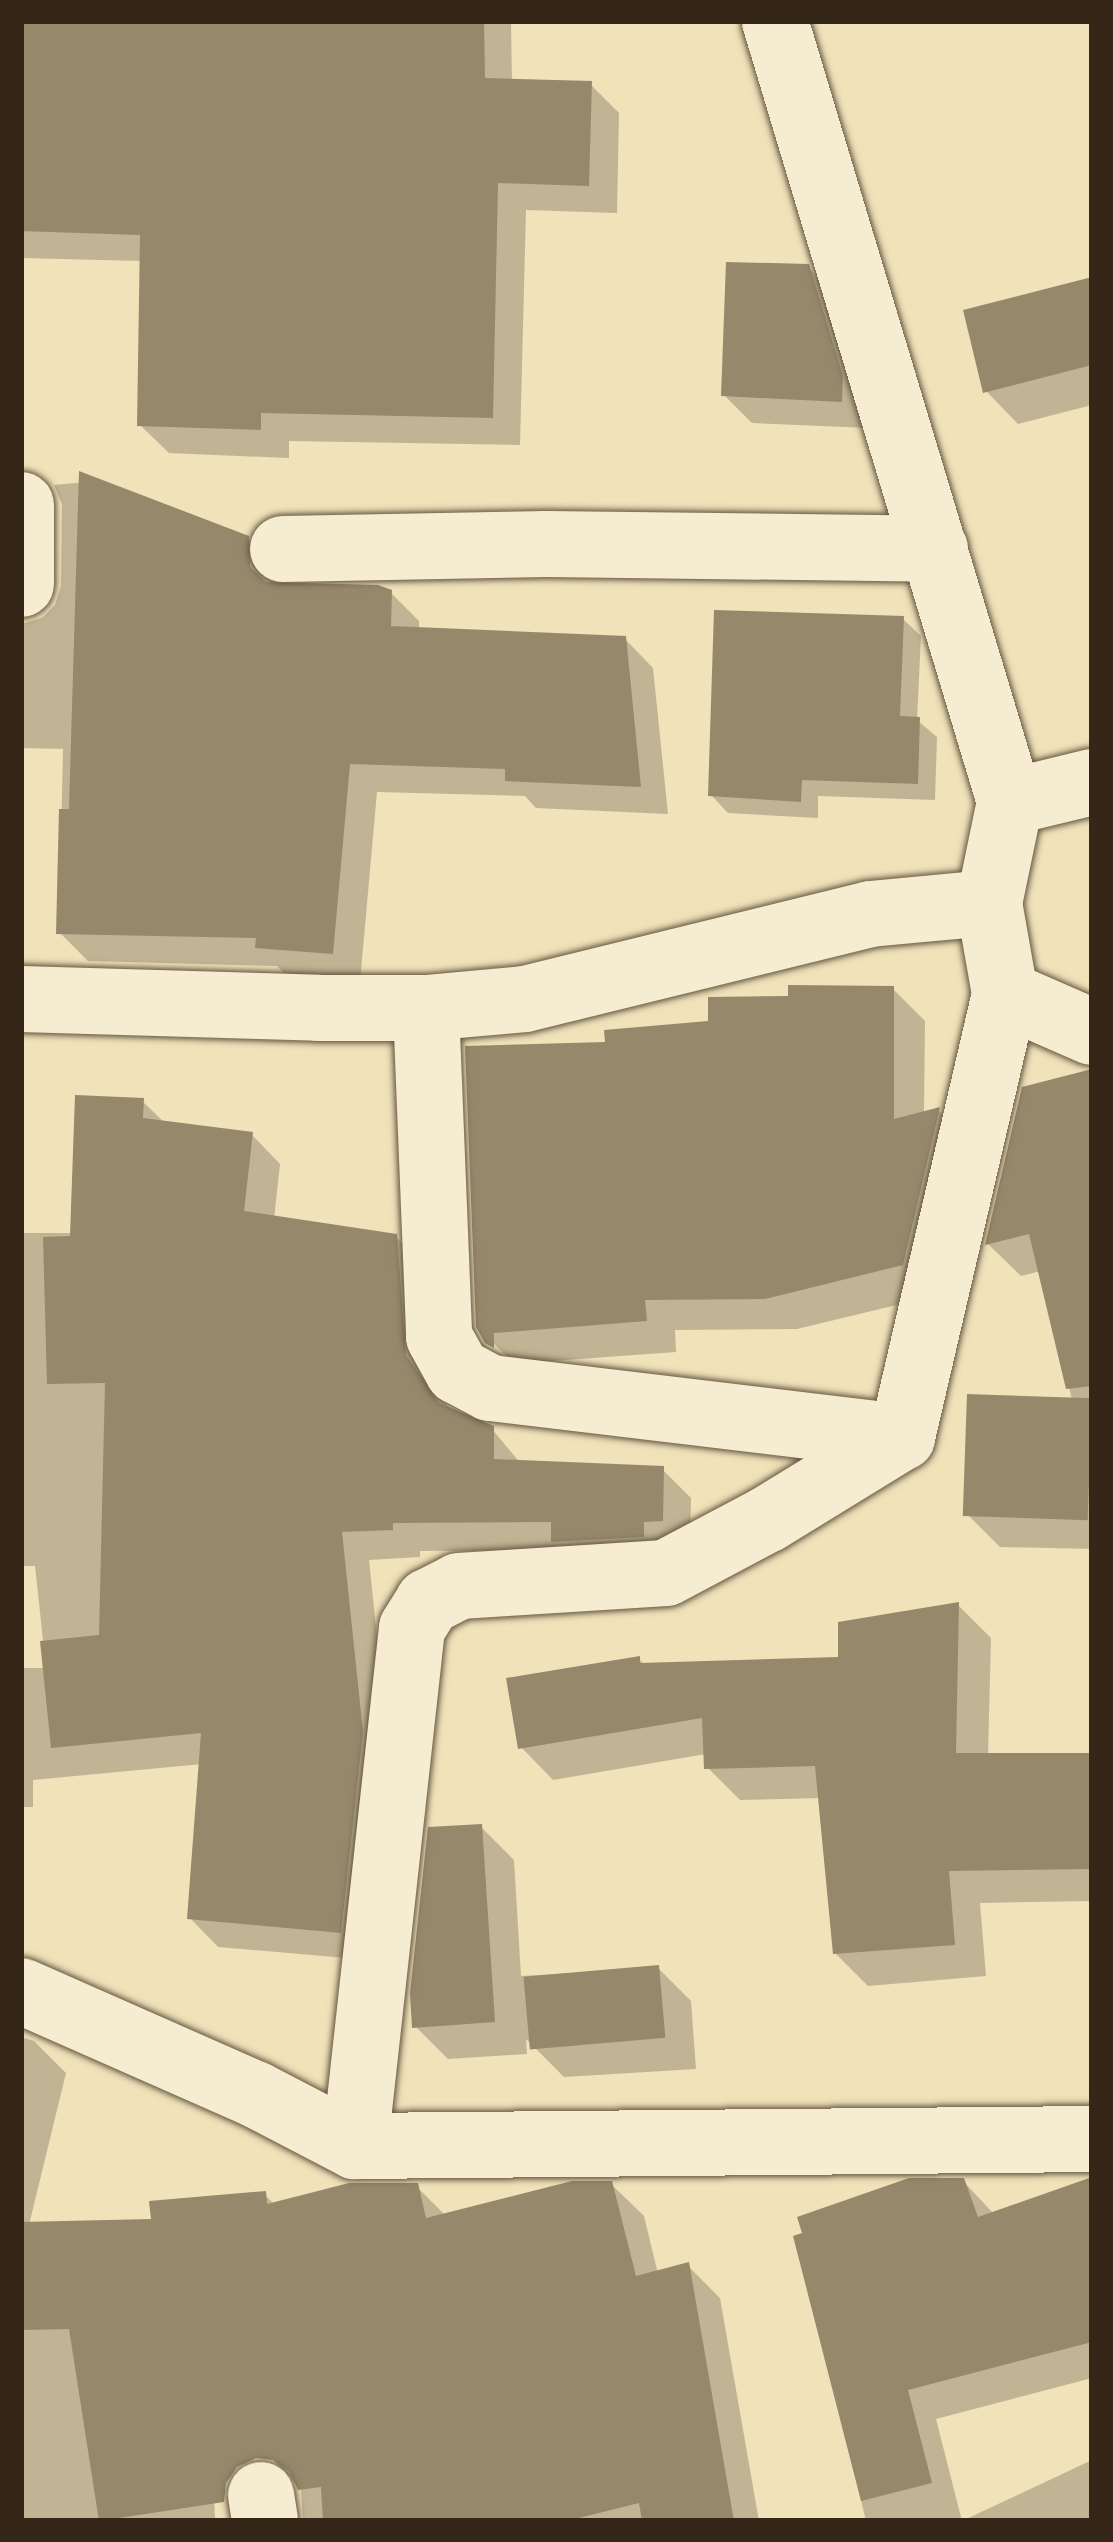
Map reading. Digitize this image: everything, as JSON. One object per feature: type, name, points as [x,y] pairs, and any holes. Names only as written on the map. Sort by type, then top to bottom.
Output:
[{"type":"street","points":[[355,2146],[412,1628],[428,1602],[459,1586],[666,1573],[768,1519],[902,1437],[1004,994],[988,903],[1010,802],[775,21]]},
{"type":"street","points":[[21,505],[21,584]]},
{"type":"street","points":[[283,549],[546,544],[934,549]]},
{"type":"street","points":[[1010,802],[1092,782]]},
{"type":"street","points":[[21,999],[426,1008],[525,999],[870,914],[988,903]]},
{"type":"street","points":[[1004,994],[1092,1031]]},
{"type":"street","points":[[426,1008],[440,1337],[458,1371],[490,1388],[902,1437]]},
{"type":"street","points":[[21,1991],[255,2094],[355,2146],[1092,2139]]},
{"type":"building","points":[[21,21],[484,21],[485,78],[592,81],[589,186],[498,183],[493,418],[261,413],[261,430],[137,426],[140,235],[21,231]]},
{"type":"building","points":[[726,262],[809,264],[843,376],[842,402],[721,396]]},
{"type":"building","points":[[1092,277],[1092,365],[983,393],[963,310]]},
{"type":"building","points":[[79,471],[249,536],[250,567],[266,582],[378,585],[392,590],[391,626],[626,636],[641,787],[505,781],[505,769],[350,764],[333,954],[255,948],[256,938],[56,934],[59,809],[69,809]]},
{"type":"building","points":[[714,610],[904,616],[900,716],[920,717],[918,784],[802,780],[801,802],[708,796]]},
{"type":"building","points":[[788,985],[894,986],[894,1119],[940,1107],[903,1265],[765,1299],[645,1300],[647,1321],[494,1333],[494,1348],[485,1343],[476,1327],[465,1046],[605,1042],[604,1030],[708,1021],[708,997],[788,996]]},
{"type":"building","points":[[1092,1069],[1092,1386],[1066,1389],[1029,1234],[985,1245],[1022,1087]]},
{"type":"building","points":[[75,1095],[144,1098],[143,1118],[253,1132],[244,1211],[397,1234],[406,1355],[439,1403],[494,1426],[494,1459],[664,1466],[663,1521],[644,1522],[644,1537],[551,1542],[551,1522],[393,1523],[393,1530],[342,1532],[363,1732],[341,1933],[187,1919],[201,1733],[51,1748],[40,1641],[99,1635],[105,1383],[47,1384],[43,1237],[70,1236]]},
{"type":"building","points":[[967,1394],[1092,1398],[1088,1520],[963,1516]]},
{"type":"building","points":[[959,1602],[956,1753],[1092,1753],[1092,1869],[949,1871],[955,1945],[833,1954],[815,1766],[704,1769],[702,1718],[518,1749],[506,1678],[640,1656],[640,1663],[838,1657],[838,1622]]},
{"type":"building","points":[[482,1824],[495,2022],[412,2028],[410,1993],[428,1827]]},
{"type":"building","points":[[659,1965],[665,2038],[530,2050],[524,1977]]},
{"type":"building","points":[[1092,2177],[1092,2342],[908,2390],[932,2483],[861,2501],[793,2236],[802,2233],[797,2217],[909,2178],[964,2178],[978,2217]]},
{"type":"building","points":[[572,2181],[612,2181],[636,2276],[689,2262],[734,2521],[642,2521],[639,2503],[567,2521],[323,2521],[321,2487],[298,2490],[289,2471],[273,2460],[256,2458],[237,2467],[226,2483],[224,2502],[99,2521],[69,2329],[21,2330],[21,2222],[151,2219],[149,2201],[266,2191],[267,2204],[349,2183],[418,2183],[426,2218]]}]
